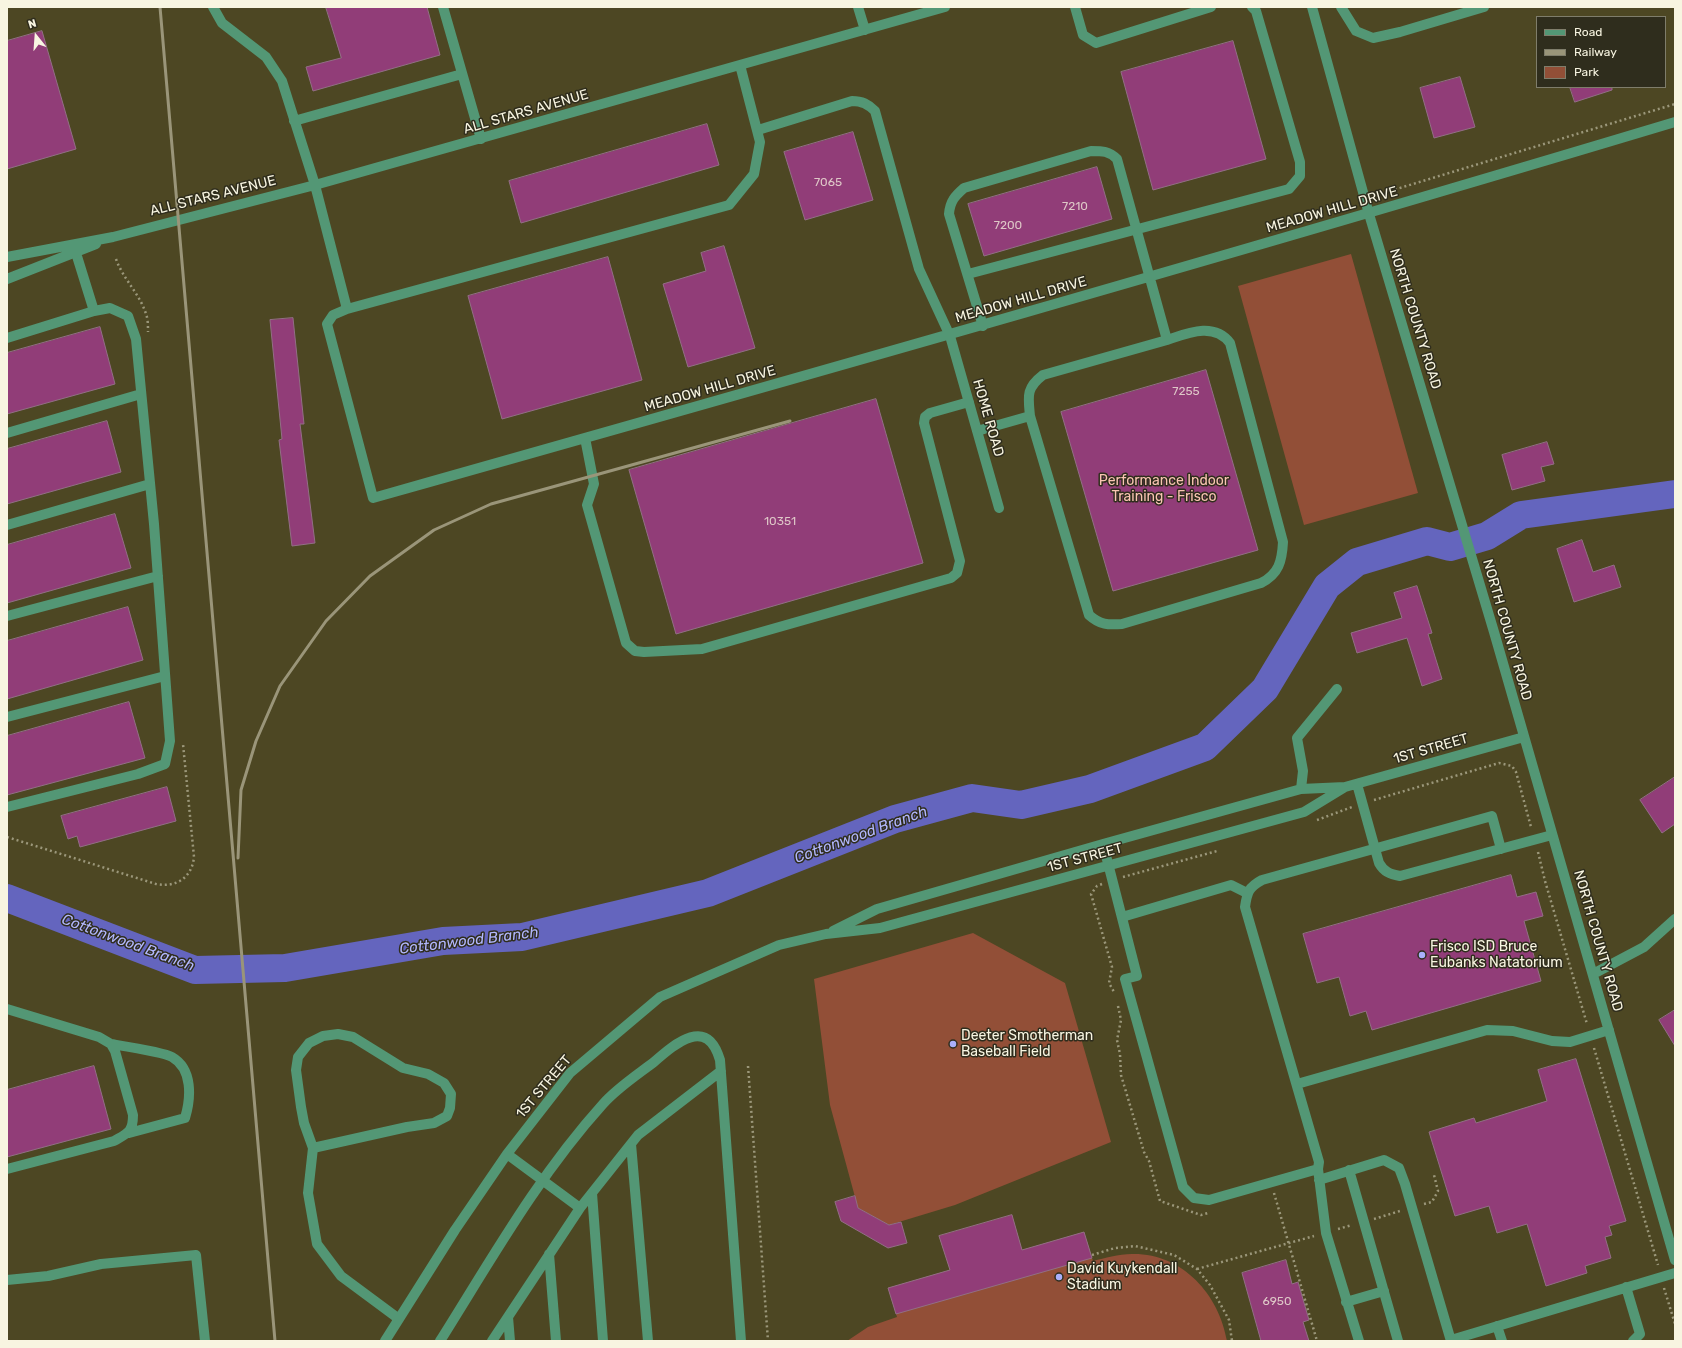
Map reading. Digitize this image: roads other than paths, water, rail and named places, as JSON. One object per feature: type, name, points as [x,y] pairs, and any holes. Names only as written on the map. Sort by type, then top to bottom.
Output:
[{"type":"street","points":[[213,7],[222,23],[266,57],[282,81],[315,185],[347,309],[729,205],[754,174],[760,142],[740,65]]},
{"type":"street","points":[[443,7],[481,139]]},
{"type":"street","points":[[858,7],[865,30]]},
{"type":"street","name":"ALL STARS AVENUE","points":[[7,257],[113,237],[315,185],[945,7]]},
{"type":"street","points":[[1075,7],[1084,35],[1096,43],[1211,7]]},
{"type":"street","points":[[968,274],[1288,189],[1300,176],[1297,154],[1256,11],[1252,7]]},
{"type":"street","name":"NORTH COUNTY ROAD","points":[[1312,7],[1369,214],[1524,737],[1675,1260]]},
{"type":"street","points":[[1341,7],[1356,30],[1372,38],[1400,32],[1484,7]]},
{"type":"street","points":[[294,121],[462,74]]},
{"type":"street","name":"HOME ROAD","points":[[758,130],[852,101],[859,101],[868,104],[875,111],[919,269],[950,336],[999,508]]},
{"type":"street","name":"MEADOW HILL DRIVE","points":[[347,309],[333,315],[327,324],[373,498],[950,336],[1369,214],[1675,122]]},
{"type":"street","points":[[983,326],[949,214],[950,204],[954,197],[964,188],[1091,151],[1103,151],[1111,153],[1117,159],[1151,277],[1167,340]]},
{"type":"street","name":"ALL STARS AVENUE","points":[[7,279],[76,253],[113,237]]},
{"type":"street","points":[[76,253],[94,311]]},
{"type":"street","points":[[7,338],[94,311],[110,308],[128,316],[136,339],[158,576],[170,740],[164,764],[138,774],[7,807]]},
{"type":"street","points":[[1213,330],[1225,336],[1230,342],[1283,542],[1282,556],[1278,571],[1270,579],[1261,584],[1122,624],[1105,625],[1096,621],[1089,615],[1030,416],[1028,401],[1030,391],[1033,383],[1043,375],[1167,340],[1196,331],[1213,330]]},
{"type":"street","points":[[7,433],[141,394]]},
{"type":"street","points":[[585,438],[594,484],[587,505],[626,643],[634,651],[644,652],[702,649],[951,578],[958,573],[960,561],[924,423],[925,416],[930,413],[969,402]]},
{"type":"street","points":[[977,431],[1030,416]]},
{"type":"street","points":[[7,525],[150,484]]},
{"type":"street","points":[[7,616],[158,576]]},
{"type":"street","points":[[7,717],[165,676]]},
{"type":"street","points":[[1301,789],[1304,771],[1297,738],[1337,688]]},
{"type":"street","name":"1ST STREET","points":[[826,934],[876,909],[1103,844],[1301,789],[1344,787],[1357,784],[1524,737]]},
{"type":"street","points":[[1357,784],[1374,849],[1383,869],[1389,874],[1400,876],[1552,835]]},
{"type":"street","name":"1ST STREET","points":[[385,1341],[455,1230],[507,1154],[570,1073],[660,997],[778,945],[826,934],[880,928],[1304,812],[1344,787]]},
{"type":"street","points":[[1359,1341],[1326,1233],[1319,1180],[1319,1162],[1245,907],[1247,893],[1254,884],[1262,880],[1492,816],[1501,849]]},
{"type":"street","points":[[1103,844],[1138,976],[1125,980],[1183,1187],[1187,1193],[1201,1200],[1209,1200],[1318,1169]]},
{"type":"street","points":[[1122,917],[1231,885],[1247,893]]},
{"type":"street","points":[[1593,974],[1644,947],[1675,919]]},
{"type":"street","points":[[7,1008],[99,1038],[111,1044],[172,1056],[186,1070],[190,1103],[186,1118],[129,1133],[114,1141],[7,1169]]},
{"type":"street","points":[[1297,1084],[1487,1030],[1514,1031],[1552,1041],[1570,1042],[1609,1030]]},
{"type":"street","points":[[314,1148],[407,1127],[434,1123],[447,1116],[450,1108],[451,1094],[444,1082],[428,1074],[403,1068],[353,1036],[338,1034],[322,1036],[309,1043],[298,1057],[296,1070],[304,1123],[314,1148],[308,1193],[318,1244],[341,1276],[399,1319]]},
{"type":"street","points":[[440,1341],[541,1181],[604,1103],[679,1041],[701,1037],[710,1040],[716,1048],[721,1071],[741,1341]]},
{"type":"street","points":[[111,1044],[115,1051],[133,1115],[133,1126],[129,1133]]},
{"type":"street","points":[[492,1341],[580,1208],[638,1135],[721,1071]]},
{"type":"street","points":[[631,1144],[648,1341]]},
{"type":"street","points":[[507,1154],[541,1181],[580,1208]]},
{"type":"street","points":[[1319,1180],[1384,1160],[1399,1168],[1406,1184],[1451,1341],[1675,1273]]},
{"type":"street","points":[[1349,1170],[1398,1341]]},
{"type":"street","points":[[592,1193],[603,1341]]},
{"type":"street","points":[[549,1254],[556,1341]]},
{"type":"street","points":[[7,1280],[48,1276],[101,1264],[196,1255],[205,1341]]},
{"type":"street","points":[[1626,1287],[1640,1334],[1633,1341]]},
{"type":"street","points":[[1346,1302],[1384,1291]]},
{"type":"street","points":[[508,1317],[510,1341]]},
{"type":"street","points":[[1497,1326],[1502,1341]]},
{"type":"waterway","name":"Cottonwood Branch","points":[[7,898],[195,970],[285,968],[443,941],[522,937],[708,893],[895,819],[972,798],[1021,805],[1090,789],[1205,747],[1265,689],[1327,586],[1357,562],[1427,541],[1450,547],[1487,536],[1521,515],[1675,494]]},
{"type":"railway","points":[[160,7],[275,1341]]},
{"type":"railway","points":[[238,858],[241,790],[256,741],[280,686],[326,621],[370,576],[434,530],[491,504],[790,421]]},
{"type":"place","name":"Frisco ISD Bruce Eubanks Natatorium","points":[[1422,955]]},
{"type":"place","name":"Deeter Smotherman Baseball Field","points":[[953,1044]]},
{"type":"place","name":"David Kuykendall Stadium","points":[[1059,1277]]},
{"type":"park label","name":"Performance Indoor Training - Frisco","points":[[1164,490]]}]
